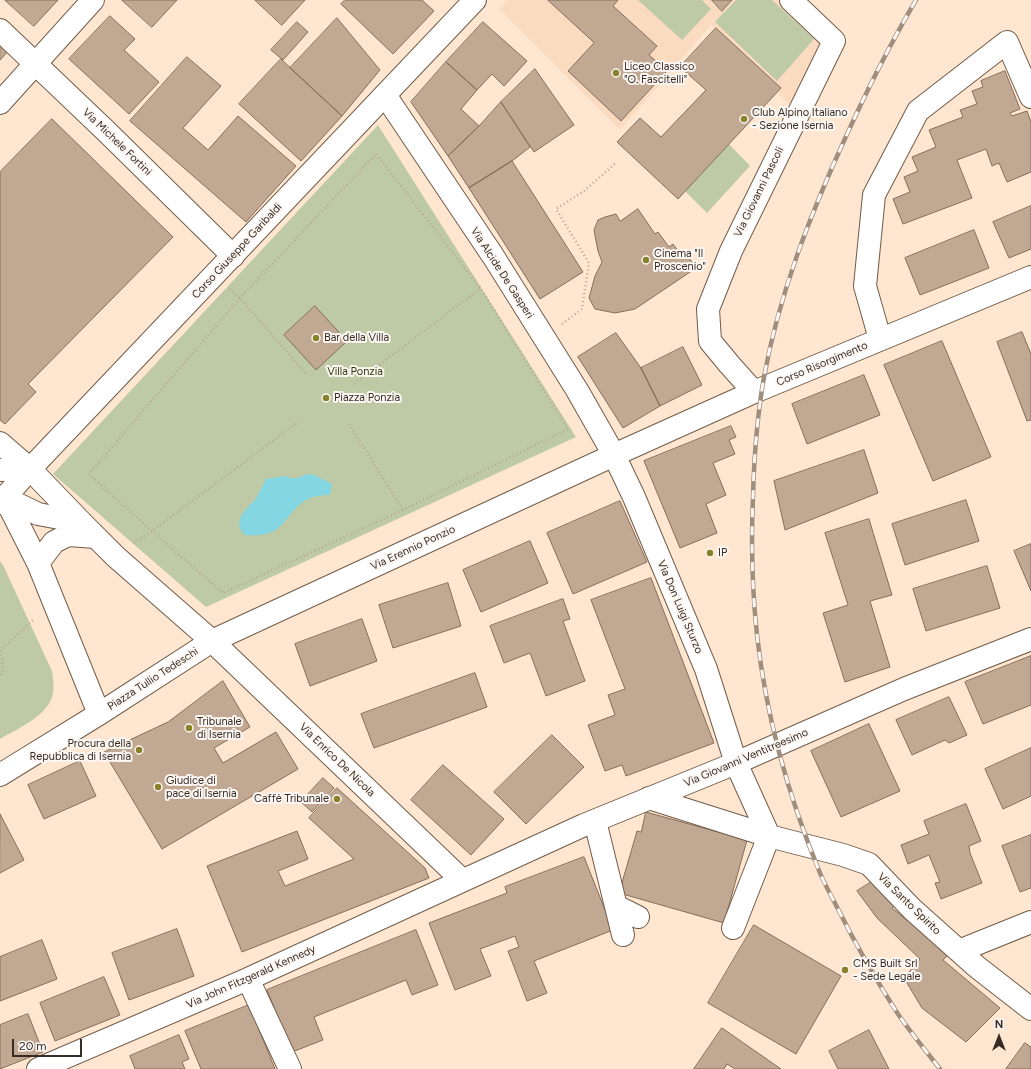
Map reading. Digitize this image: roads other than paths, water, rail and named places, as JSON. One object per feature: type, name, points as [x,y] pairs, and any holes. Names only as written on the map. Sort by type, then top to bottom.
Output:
[{"type":"street","points":[[0,103],[93,0]]},
{"type":"street","name":"Corso Giuseppe Garibaldi","points":[[2,501],[30,469],[475,0]]},
{"type":"street","name":"Via Giovanni Pascoli","points":[[754,392],[710,341],[708,309],[731,251],[834,41],[792,0]]},
{"type":"street","name":"Via Michele Fortini","points":[[0,30],[107,132],[233,256]]},
{"type":"street","points":[[880,339],[865,286],[874,196],[918,111],[1006,42],[1031,97]]},
{"type":"street","name":"Via Alcide De Gasperi","points":[[385,95],[493,256],[577,390],[614,455]]},
{"type":"street","name":"Corso Risorgimento","points":[[614,455],[754,392],[1031,277]]},
{"type":"street","name":"Piazza Tullio Tedeschi","points":[[0,443],[30,469],[116,556],[212,641],[100,714],[38,563],[2,501]]},
{"type":"street","name":"Via Erennio Ponzio","points":[[212,641],[614,455]]},
{"type":"street","name":"Via Don Luigi Sturzo","points":[[614,455],[634,497],[706,669],[736,763]]},
{"type":"street","points":[[0,470],[30,469]]},
{"type":"street","points":[[2,501],[38,514],[81,522]]},
{"type":"street","points":[[38,563],[54,542],[68,535],[96,537]]},
{"type":"street","name":"Via Giovanni Ventitreesimo","points":[[462,880],[595,821],[736,763],[904,689],[1031,639]]},
{"type":"street","name":"Via Enrico De Nicola","points":[[212,641],[462,880]]},
{"type":"street","points":[[0,774],[100,714]]},
{"type":"street","points":[[733,928],[775,845],[736,763]]},
{"type":"street","name":"Via Santo Spirito","points":[[649,798],[775,845],[843,855],[869,864],[912,909],[976,967],[1031,1009]]},
{"type":"street","points":[[595,821],[623,935]]},
{"type":"street","name":"Via John Fitzgerald Kennedy","points":[[38,1069],[248,979],[462,880]]},
{"type":"street","points":[[616,906],[638,917]]},
{"type":"street","points":[[959,951],[1031,922]]},
{"type":"street","points":[[248,979],[290,1069]]},
{"type":"water","points":[[308,474],[314,475],[332,484],[330,495],[314,497],[306,500],[291,513],[276,530],[259,535],[245,535],[241,530],[239,521],[243,513],[256,499],[266,479],[285,476],[294,478]]},
{"type":"railway","points":[[916,0],[878,70],[830,171],[796,257],[778,316],[764,377],[758,422],[753,482],[752,566],[757,635],[766,696],[780,756],[798,816],[820,873],[852,936],[874,975],[903,1021],[940,1069]]},
{"type":"place","name":"Liceo Classico \"O. Fascitelli\"","points":[[616,73]]},
{"type":"place","name":"Club Alpino Italiano - Sezione Isernia","points":[[744,119]]},
{"type":"place","name":"Cinema \"Il Proscenio\"","points":[[646,260]]},
{"type":"place","name":"Bar della Villa","points":[[316,338]]},
{"type":"place","name":"Piazza Ponzia","points":[[326,398]]},
{"type":"place","name":"IP","points":[[710,553]]},
{"type":"place","name":"Tribunale di Isernia","points":[[189,728]]},
{"type":"place","name":"Procura della Repubblica di Isernia","points":[[139,750]]},
{"type":"place","name":"Giudice di pace di Isernia","points":[[158,787]]},
{"type":"place","name":"Caffè Tribunale","points":[[337,799]]},
{"type":"place","name":"CMS Built Srl - Sede Legale","points":[[845,970]]},
{"type":"park label","name":"Villa Ponzia","points":[[355,372]]}]
